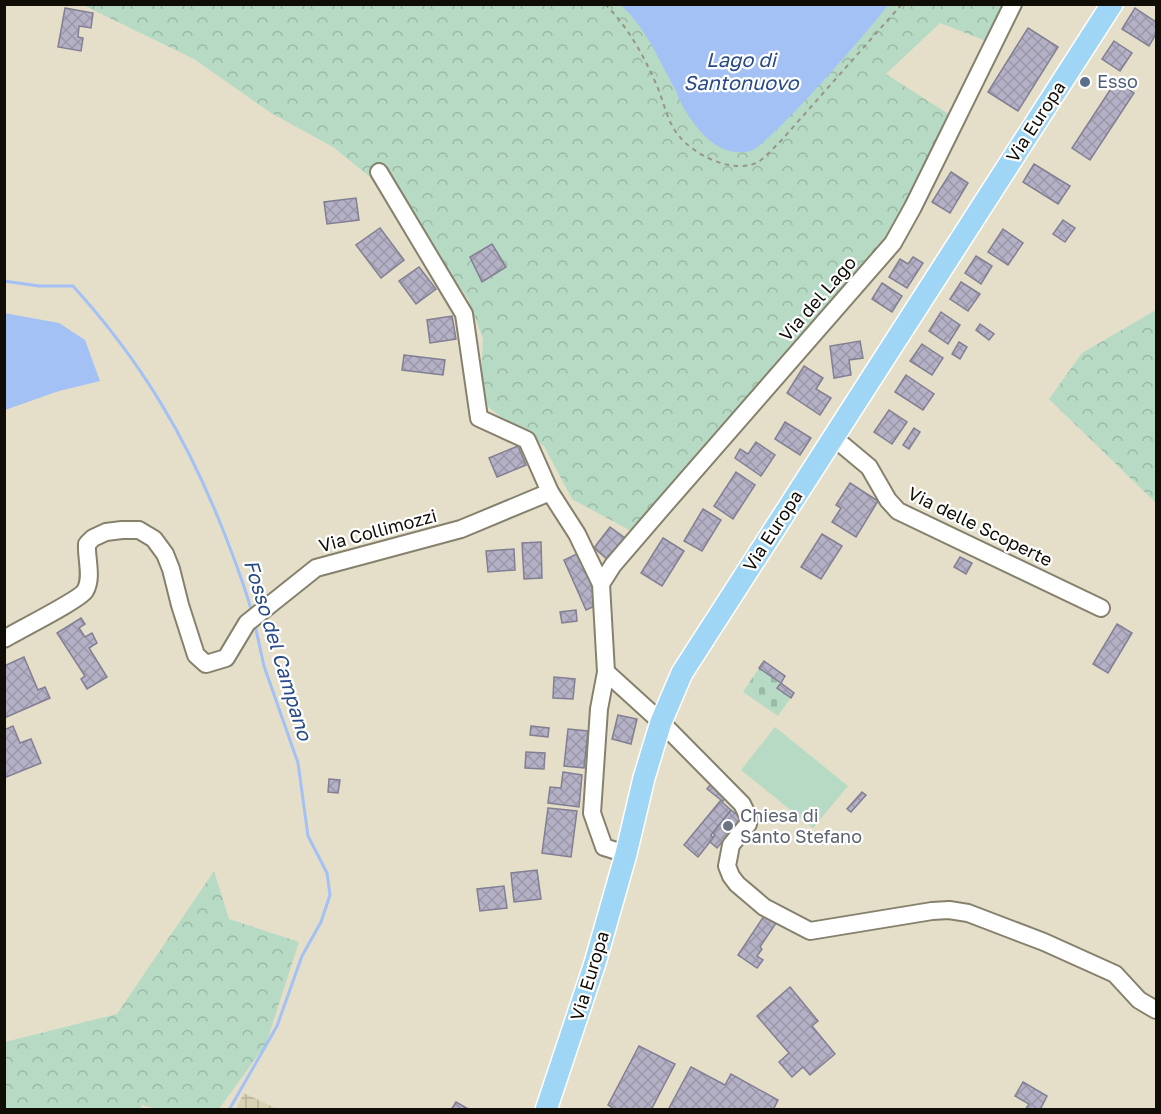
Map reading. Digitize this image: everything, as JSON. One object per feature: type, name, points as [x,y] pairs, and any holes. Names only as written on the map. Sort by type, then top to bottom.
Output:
[{"type":"main road","name":"Via Europa","points":[[546,1110],[595,963],[661,722],[682,673],[1112,4]]},
{"type":"street","name":"Via del Lago","points":[[601,584],[613,565],[893,243],[1013,4]]},
{"type":"street","points":[[379,172],[464,314],[479,418],[527,440],[550,492],[577,534],[601,584],[606,672],[599,709],[592,813],[604,847],[626,854]]},
{"type":"street","name":"Via delle Scoperte","points":[[833,437],[869,467],[888,500],[898,511],[1101,608]]},
{"type":"street","name":"Via Collimozzi","points":[[4,639],[75,600],[85,590],[88,578],[87,544],[93,538],[106,532],[139,530],[154,539],[165,554],[171,569],[196,655],[206,664],[226,658],[252,618],[316,568],[461,529],[550,492]]},
{"type":"street","points":[[606,672],[661,722],[742,804],[749,818],[748,824],[732,846],[727,866],[737,884],[764,907],[810,931],[932,911],[949,910],[968,913],[1044,942],[1115,974],[1139,1000],[1156,1010]]},
{"type":"path","points":[[605,4],[615,14],[640,51],[670,121],[679,136],[693,150],[707,157],[730,165],[741,165],[759,162],[778,143],[830,88],[902,4]]},
{"type":"shaded area","points":[[244,1093],[277,1109],[236,1109]]},
{"type":"green space","points":[[83,5],[1004,5],[986,41],[940,23],[886,74],[950,115],[890,236],[633,532],[572,499],[544,446],[512,426],[480,400],[483,339],[468,299],[401,202],[333,147],[271,113],[194,59]]},
{"type":"green space","points":[[1156,310],[1156,503],[1049,399],[1082,353]]},
{"type":"green space","points":[[764,661],[785,676],[781,683],[794,693],[778,716],[743,692]]},
{"type":"green space","points":[[775,727],[848,786],[813,828],[741,770]]},
{"type":"green space","points":[[214,871],[229,919],[299,942],[266,1044],[219,1109],[157,1109],[142,1105],[140,1110],[5,1109],[5,1042],[117,1014]]},
{"type":"water","name":"Lago di Santonuovo","points":[[621,5],[888,5],[798,109],[760,144],[750,151],[739,152],[720,147],[697,127],[684,108],[645,34]]},
{"type":"water","points":[[4,313],[59,323],[85,340],[100,381],[59,391],[5,410]]},
{"type":"building","points":[[65,8],[93,13],[91,28],[79,26],[78,37],[83,38],[81,51],[58,47]]},
{"type":"building","points":[[1135,8],[1156,22],[1156,34],[1149,46],[1122,29]]},
{"type":"building","points":[[1028,28],[1058,47],[1018,111],[988,92]]},
{"type":"building","points":[[1114,41],[1132,53],[1120,71],[1102,59]]},
{"type":"building","points":[[1116,81],[1134,93],[1090,160],[1072,148]]},
{"type":"building","points":[[1034,164],[1070,186],[1058,204],[1023,182]]},
{"type":"building","points":[[951,172],[968,183],[950,213],[932,202]]},
{"type":"building","points":[[356,198],[359,220],[327,224],[324,202]]},
{"type":"building","points":[[1063,220],[1075,228],[1065,242],[1053,234]]},
{"type":"building","points":[[380,228],[404,260],[381,278],[356,245]]},
{"type":"building","points":[[1003,229],[1023,243],[1008,265],[988,252]]},
{"type":"building","points":[[492,244],[506,267],[482,282],[470,257]]},
{"type":"building","points":[[976,256],[992,266],[981,284],[965,273]]},
{"type":"building","points":[[913,257],[923,263],[907,288],[889,277],[900,259],[908,264]]},
{"type":"building","points":[[419,267],[436,289],[416,304],[399,281]]},
{"type":"building","points":[[961,282],[980,294],[968,311],[950,299]]},
{"type":"building","points":[[882,283],[902,296],[892,312],[872,299]]},
{"type":"building","points":[[941,312],[960,325],[948,344],[929,331]]},
{"type":"building","points":[[452,316],[456,339],[430,343],[427,320]]},
{"type":"building","points":[[980,324],[994,334],[989,340],[976,330]]},
{"type":"building","points":[[860,341],[863,358],[849,360],[851,375],[834,378],[830,346]]},
{"type":"building","points":[[959,342],[967,347],[960,359],[952,354]]},
{"type":"building","points":[[922,344],[943,358],[932,375],[910,361]]},
{"type":"building","points":[[404,355],[445,360],[443,375],[402,370]]},
{"type":"building","points":[[804,366],[823,378],[816,389],[831,398],[820,415],[787,393]]},
{"type":"building","points":[[906,375],[934,394],[923,410],[895,392]]},
{"type":"building","points":[[889,410],[907,422],[892,444],[874,432]]},
{"type":"building","points":[[785,422],[811,438],[800,455],[775,439]]},
{"type":"building","points":[[914,428],[920,432],[909,449],[903,445]]},
{"type":"building","points":[[756,442],[775,455],[761,476],[735,458],[740,449],[748,454]]},
{"type":"building","points":[[518,446],[526,465],[497,477],[489,458]]},
{"type":"building","points":[[736,472],[755,485],[733,519],[714,506]]},
{"type":"building","points":[[850,483],[878,501],[856,537],[832,522],[841,508],[836,505]]},
{"type":"building","points":[[703,509],[721,520],[702,551],[684,541]]},
{"type":"building","points":[[610,527],[625,538],[608,560],[594,548]]},
{"type":"building","points":[[822,534],[842,546],[821,579],[801,567]]},
{"type":"building","points":[[663,538],[684,551],[662,586],[641,573]]},
{"type":"building","points":[[541,542],[542,578],[524,579],[522,543]]},
{"type":"building","points":[[514,549],[515,570],[488,572],[486,551]]},
{"type":"building","points":[[581,552],[599,595],[597,605],[586,610],[564,560]]},
{"type":"building","points":[[960,557],[972,563],[966,574],[954,567]]},
{"type":"building","points":[[576,610],[577,621],[562,623],[560,612]]},
{"type":"building","points":[[81,618],[85,624],[79,628],[85,637],[92,633],[97,643],[89,648],[107,677],[87,689],[81,679],[85,676],[57,633]]},
{"type":"building","points":[[1117,624],[1132,633],[1108,673],[1093,664]]},
{"type":"building","points":[[24,657],[38,690],[45,687],[50,698],[4,718],[4,666]]},
{"type":"building","points":[[764,661],[785,676],[781,683],[759,668]]},
{"type":"building","points":[[554,677],[575,679],[573,699],[553,698]]},
{"type":"building","points":[[781,683],[794,693],[791,698],[777,688]]},
{"type":"building","points":[[618,715],[637,719],[631,744],[612,739]]},
{"type":"building","points":[[13,726],[20,743],[31,739],[41,763],[4,778],[4,730]]},
{"type":"building","points":[[531,726],[549,728],[548,737],[530,735]]},
{"type":"building","points":[[568,729],[588,731],[584,768],[564,766]]},
{"type":"building","points":[[526,752],[545,753],[544,769],[525,768]]},
{"type":"building","points":[[563,772],[582,775],[579,807],[548,803],[550,787],[561,788]]},
{"type":"building","points":[[329,779],[340,780],[338,793],[328,792]]},
{"type":"building","points":[[711,784],[727,796],[722,802],[731,810],[711,835],[713,838],[698,857],[684,845],[721,800],[707,789]]},
{"type":"building","points":[[862,792],[866,795],[851,812],[847,809]]},
{"type":"building","points":[[548,808],[577,811],[571,857],[542,853]]},
{"type":"building","name":"Chiesa di Santo Stefano","points":[[731,810],[744,820],[724,844],[722,842],[717,848],[710,842],[715,835],[713,833]]},
{"type":"building","points":[[537,870],[541,899],[514,902],[511,873]]},
{"type":"building","points":[[504,886],[507,908],[480,911],[477,889]]},
{"type":"building","points":[[764,916],[776,923],[760,947],[762,949],[757,956],[763,960],[757,968],[738,955]]},
{"type":"building","points":[[790,987],[818,1021],[812,1026],[835,1054],[810,1075],[803,1067],[792,1077],[779,1062],[789,1053],[757,1016]]},
{"type":"building","points":[[639,1046],[675,1064],[651,1110],[616,1110],[608,1105]]},
{"type":"building","points":[[691,1067],[725,1085],[731,1074],[778,1100],[773,1110],[668,1110]]},
{"type":"building","points":[[1023,1082],[1047,1096],[1041,1108],[1044,1110],[1025,1110],[1029,1104],[1015,1096]]},
{"type":"building","points":[[456,1102],[470,1110],[451,1110]]},
{"type":"waterway","name":"Fosso del Campano","points":[[4,281],[39,286],[73,286],[121,344],[161,403],[195,467],[225,535],[252,613]]},
{"type":"waterway","name":"Fosso del Campano","points":[[229,1110],[277,1026],[302,956],[321,922],[330,895],[327,873],[308,836],[298,763],[264,666],[255,625]]},
{"type":"place","name":"Esso","points":[[1085,82]]},
{"type":"place","name":"Chiesa di Santo Stefano","points":[[728,826]]}]
